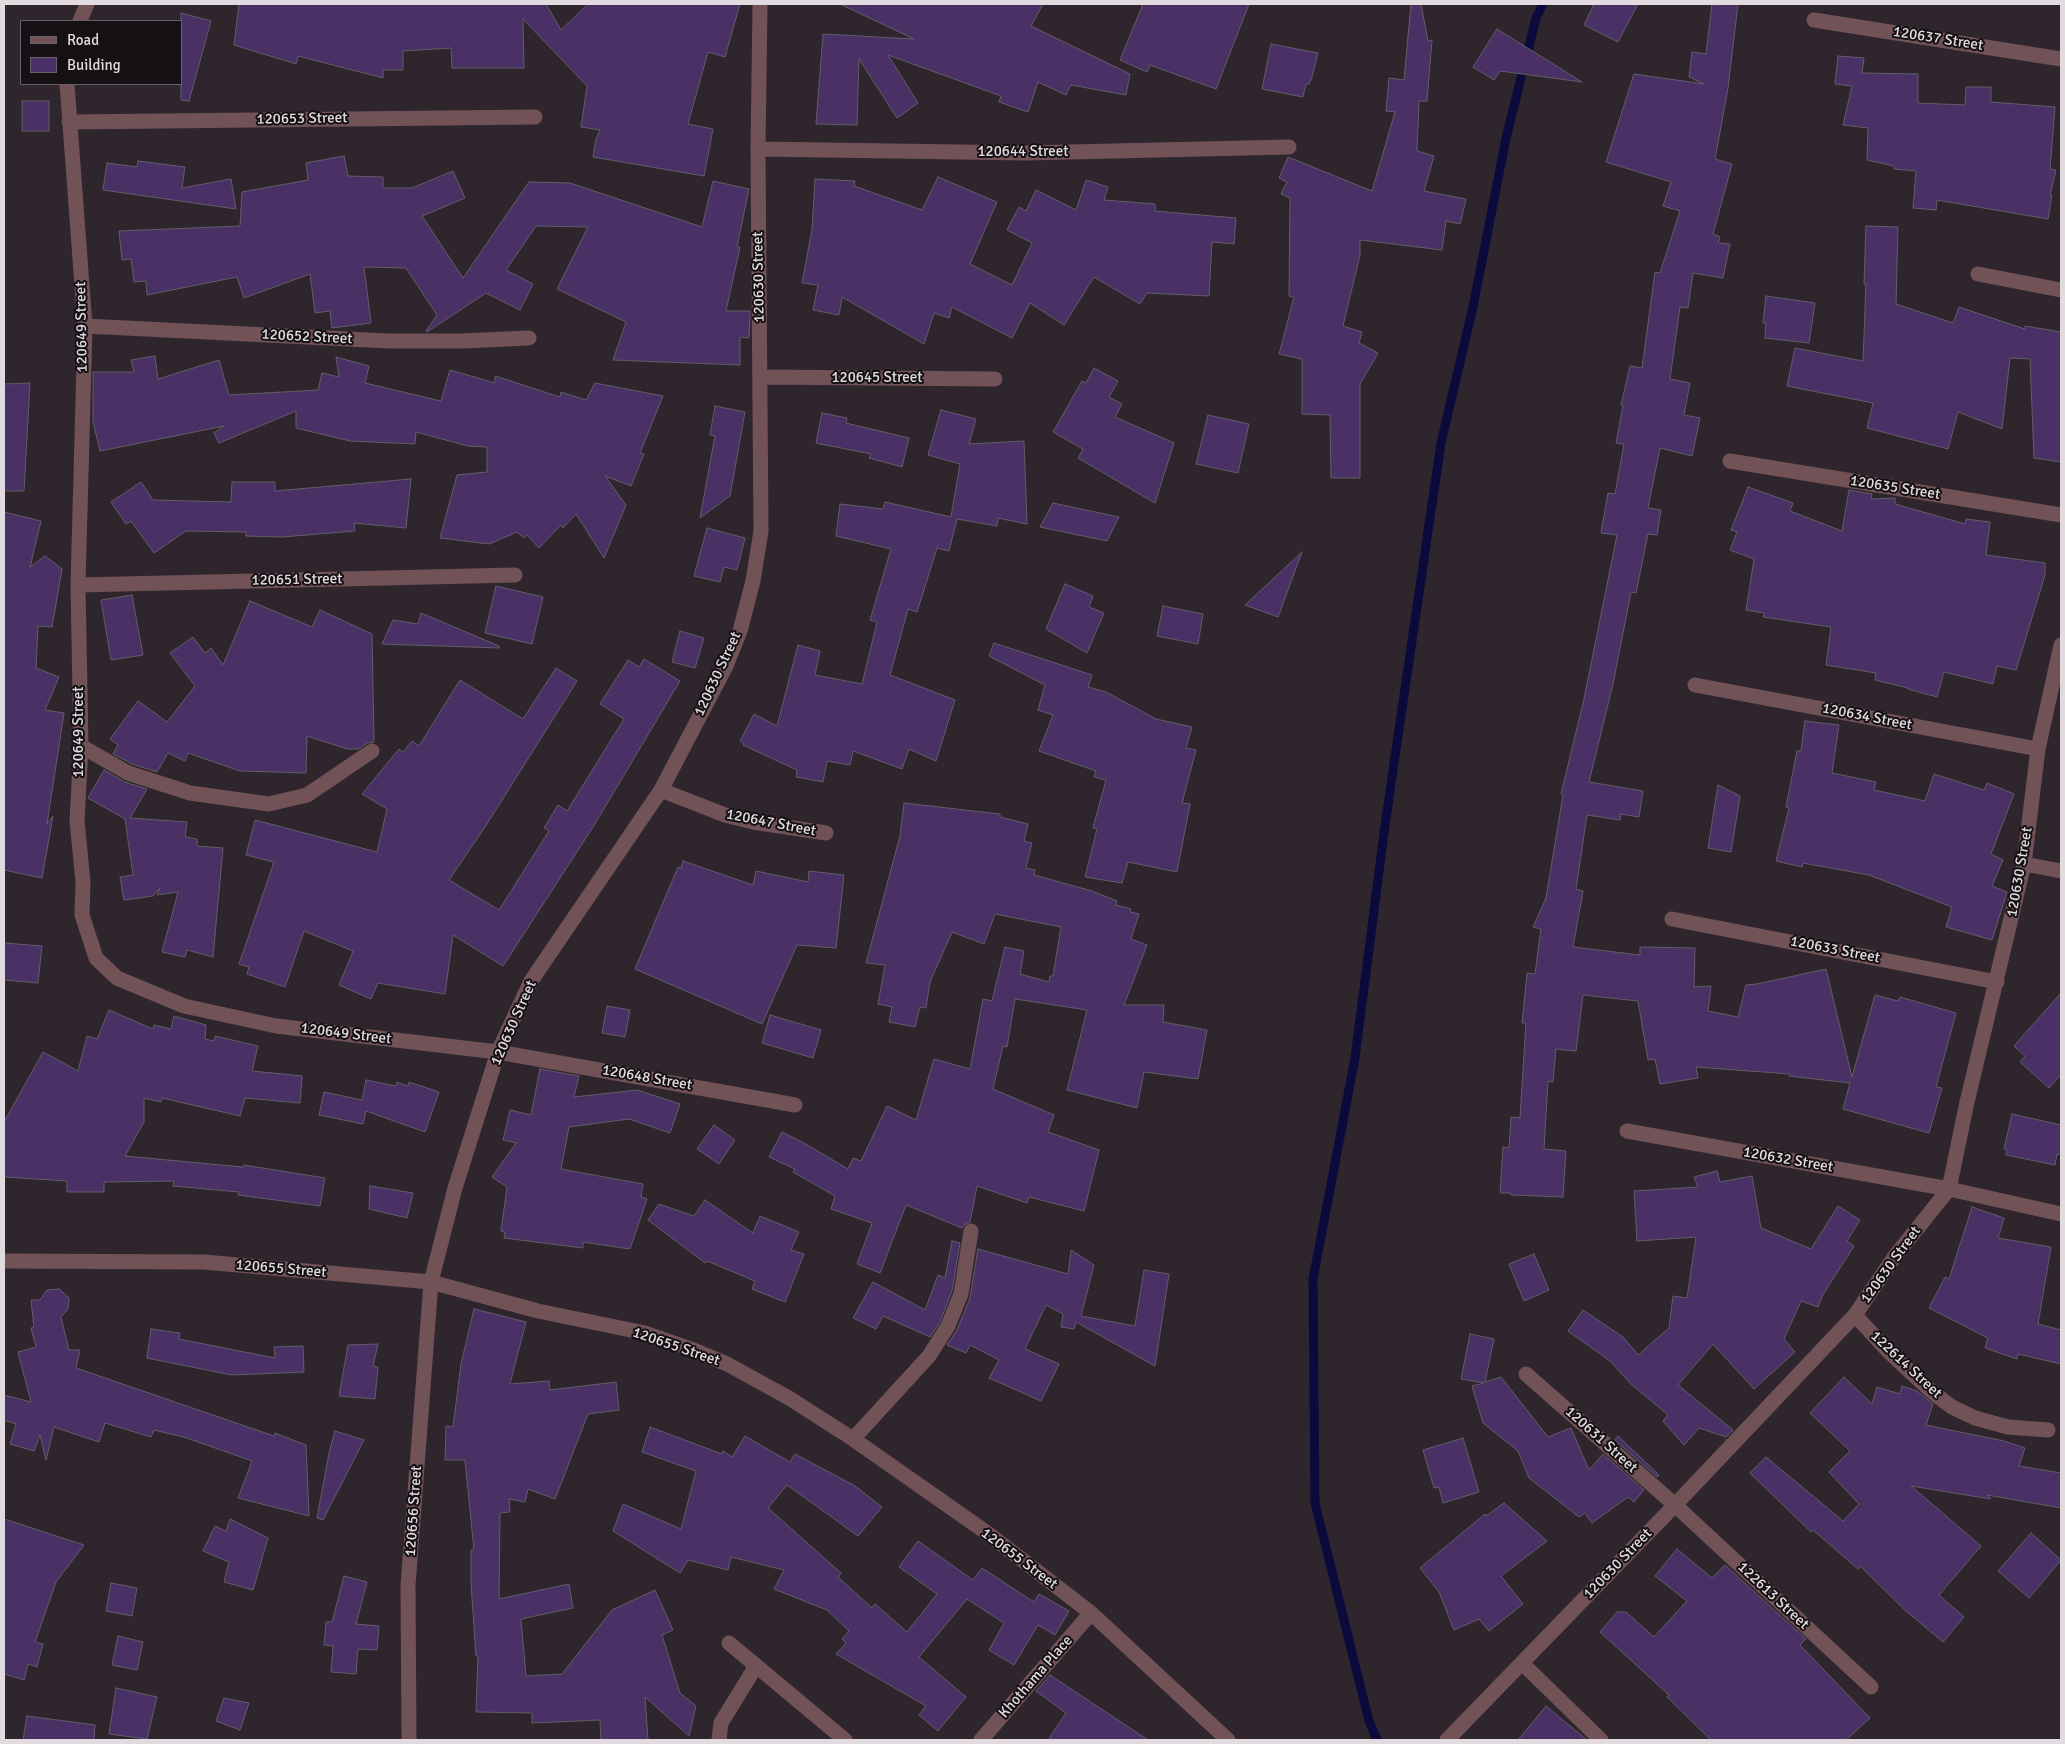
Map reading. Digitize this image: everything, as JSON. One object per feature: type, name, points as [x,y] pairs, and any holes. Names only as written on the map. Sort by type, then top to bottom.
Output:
[{"type":"street","points":[[80,20],[87,4]]},
{"type":"street","name":"120630 Street","points":[[431,1282],[455,1188],[498,1052],[531,981],[661,790],[726,666],[740,631],[753,581],[761,530],[758,148],[760,4]]},
{"type":"street","name":"120637 Street","points":[[1814,20],[2061,59]]},
{"type":"street","name":"120649 Street","points":[[67,85],[85,326],[78,585],[81,746],[77,820],[83,882],[82,915],[96,958],[117,978],[184,1006],[276,1026],[498,1052]]},
{"type":"street","name":"120653 Street","points":[[69,122],[535,117]]},
{"type":"street","name":"120644 Street","points":[[758,148],[1026,153],[1289,147]]},
{"type":"street","points":[[1978,274],[2061,290]]},
{"type":"street","name":"120652 Street","points":[[85,326],[389,341],[462,342],[529,338]]},
{"type":"street","name":"120645 Street","points":[[760,377],[995,379]]},
{"type":"street","name":"120635 Street","points":[[1730,461],[2061,515]]},
{"type":"street","name":"120651 Street","points":[[78,585],[515,575]]},
{"type":"street","name":"120630 Street","points":[[1447,1740],[1675,1505],[1854,1315],[1895,1256],[1949,1189],[1967,1102],[2024,864],[2038,749],[2061,646]]},
{"type":"street","name":"120634 Street","points":[[1695,685],[2038,749]]},
{"type":"street","points":[[81,746],[128,773],[190,793],[269,804],[307,795],[372,751]]},
{"type":"street","name":"120647 Street","points":[[661,790],[726,815],[753,822],[826,833]]},
{"type":"street","points":[[2024,864],[2061,871]]},
{"type":"street","name":"120633 Street","points":[[1672,919],[1997,982]]},
{"type":"street","name":"120648 Street","points":[[498,1052],[795,1105]]},
{"type":"street","name":"120632 Street","points":[[1627,1131],[1949,1189],[2061,1214]]},
{"type":"street","points":[[853,1439],[929,1356],[948,1326],[961,1294],[971,1231]]},
{"type":"street","name":"120655 Street","points":[[4,1261],[204,1262],[431,1282],[538,1311],[645,1333],[691,1349],[726,1364],[790,1398],[853,1439],[990,1535],[1091,1613],[1228,1740]]},
{"type":"street","name":"120656 Street","points":[[410,1740],[408,1585],[431,1282]]},
{"type":"street","name":"122614 Street","points":[[1854,1315],[1888,1351],[1932,1392],[1952,1406],[1975,1418],[2008,1427],[2048,1430]]},
{"type":"street","name":"120631 Street","points":[[1526,1374],[1675,1505]]},
{"type":"street","name":"122613 Street","points":[[1675,1505],[1871,1687]]},
{"type":"street","name":"Khothama Place","points":[[981,1740],[1091,1613]]},
{"type":"street","points":[[729,1643],[845,1740]]},
{"type":"street","points":[[1522,1663],[1601,1740]]},
{"type":"street","points":[[718,1740],[721,1723],[756,1666]]},
{"type":"building","points":[[239,4],[546,4],[561,30],[588,4],[740,4],[725,57],[708,52],[688,124],[713,129],[704,176],[593,157],[596,139],[600,130],[581,127],[587,86],[523,19],[524,68],[452,68],[451,48],[403,51],[403,70],[383,70],[383,78],[298,56],[296,64],[234,45]]},
{"type":"building","points":[[840,4],[1043,4],[1031,26],[1130,74],[1126,95],[1071,85],[1066,95],[1038,82],[1028,112],[999,102],[1001,96],[888,55],[918,103],[897,118],[859,59],[857,125],[816,124],[823,34],[914,39]]},
{"type":"building","points":[[1143,4],[1249,4],[1216,89],[1150,65],[1147,72],[1120,60]]},
{"type":"building","points":[[1411,4],[1421,4],[1428,41],[1432,40],[1427,101],[1419,101],[1417,151],[1434,156],[1424,191],[1466,199],[1460,224],[1446,221],[1442,250],[1360,240],[1360,255],[1343,326],[1362,332],[1359,343],[1378,353],[1360,384],[1360,478],[1331,478],[1330,415],[1302,414],[1302,359],[1279,354],[1294,297],[1289,296],[1290,198],[1281,194],[1287,182],[1279,178],[1288,157],[1372,191],[1395,112],[1386,111],[1389,78],[1404,80]]},
{"type":"building","points":[[1594,4],[1638,4],[1618,42],[1584,25]]},
{"type":"building","points":[[1712,4],[1738,4],[1728,88],[1715,159],[1732,164],[1713,234],[1720,237],[1718,243],[1730,244],[1723,278],[1693,273],[1688,308],[1680,307],[1670,379],[1690,383],[1684,415],[1700,418],[1692,456],[1660,448],[1648,508],[1661,510],[1657,535],[1648,534],[1636,593],[1631,592],[1613,684],[1589,782],[1643,791],[1639,817],[1621,814],[1620,820],[1587,815],[1576,889],[1583,891],[1573,947],[1640,955],[1640,947],[1695,948],[1694,987],[1711,986],[1708,1011],[1738,1017],[1746,985],[1826,969],[1852,1077],[1875,995],[1898,1001],[1900,997],[1956,1013],[1936,1087],[1942,1088],[1929,1133],[1843,1109],[1850,1083],[1789,1076],[1790,1074],[1696,1067],[1698,1078],[1660,1084],[1655,1059],[1648,1060],[1638,1001],[1583,995],[1576,1051],[1556,1049],[1553,1082],[1548,1081],[1544,1149],[1566,1151],[1563,1197],[1511,1195],[1511,1193],[1500,1193],[1503,1147],[1509,1148],[1511,1117],[1520,1118],[1526,1023],[1522,1023],[1527,973],[1535,974],[1541,929],[1533,927],[1546,898],[1563,795],[1561,794],[1584,699],[1617,535],[1601,533],[1608,493],[1615,494],[1624,444],[1616,443],[1623,405],[1621,405],[1630,366],[1642,368],[1655,272],[1660,273],[1680,211],[1663,206],[1671,182],[1606,162],[1634,74],[1704,84],[1689,77],[1692,52],[1706,54]]},
{"type":"building","points":[[181,13],[211,21],[189,101],[181,100]]},
{"type":"building","points":[[1497,29],[1582,82],[1500,71],[1494,80],[1473,67]]},
{"type":"building","points":[[1271,44],[1318,53],[1312,77],[1309,84],[1306,84],[1303,97],[1262,89]]},
{"type":"building","points":[[1838,56],[1864,58],[1862,73],[1918,74],[1918,103],[1965,105],[1966,87],[1991,87],[1991,102],[2055,107],[2050,169],[2056,170],[2050,195],[2052,195],[2048,219],[1937,200],[1936,210],[1913,208],[1916,171],[1894,169],[1894,166],[1867,160],[1868,128],[1843,125],[1852,86],[1835,84]]},
{"type":"building","points":[[22,101],[49,101],[49,131],[22,131]]},
{"type":"building","points":[[344,156],[348,176],[383,177],[383,188],[412,188],[453,171],[465,198],[422,216],[463,278],[529,182],[570,183],[702,227],[713,181],[749,189],[737,247],[740,247],[726,311],[750,311],[749,338],[740,337],[740,365],[613,360],[626,322],[557,289],[588,227],[536,226],[506,270],[533,284],[520,310],[486,293],[427,332],[437,315],[406,268],[364,267],[371,323],[332,328],[330,311],[315,313],[310,274],[244,298],[237,277],[147,295],[146,281],[134,282],[131,259],[122,260],[119,231],[240,226],[242,192],[308,180],[306,163]]},
{"type":"building","points":[[138,161],[185,167],[182,188],[231,179],[236,209],[103,190],[107,163],[137,167]]},
{"type":"building","points":[[938,177],[997,202],[970,264],[1012,285],[1032,243],[1007,230],[1019,207],[1026,211],[1036,190],[1076,210],[1086,180],[1108,187],[1104,200],[1155,204],[1155,211],[1236,218],[1234,244],[1212,242],[1209,296],[1147,293],[1140,304],[1094,277],[1064,325],[1030,303],[1012,338],[952,307],[949,318],[934,313],[924,344],[842,297],[839,315],[813,310],[818,285],[802,283],[812,229],[815,179],[855,181],[854,186],[922,210]]},
{"type":"building","points":[[1866,226],[1898,227],[1896,304],[1953,323],[1959,307],[2025,329],[2025,326],[2061,332],[2061,462],[2034,458],[2030,359],[2010,358],[2002,429],[1958,412],[1948,449],[1867,428],[1873,403],[1787,386],[1795,348],[1863,361]]},
{"type":"building","points":[[1766,296],[1815,303],[1809,343],[1765,338],[1766,323],[1763,323]]},
{"type":"building","points":[[155,356],[158,379],[219,360],[229,395],[318,390],[322,373],[339,377],[336,357],[369,366],[365,383],[441,401],[450,370],[495,383],[495,376],[560,397],[561,392],[586,400],[595,383],[663,396],[640,453],[644,454],[631,486],[605,476],[626,505],[604,558],[576,514],[563,528],[561,525],[539,548],[527,535],[524,538],[517,532],[489,544],[440,538],[457,475],[487,472],[487,447],[468,446],[416,432],[415,444],[350,441],[296,428],[296,411],[219,443],[214,433],[224,426],[100,451],[93,422],[93,372],[134,372],[131,360]]},
{"type":"building","points":[[1094,368],[1118,381],[1109,397],[1122,404],[1115,417],[1174,443],[1155,503],[1078,458],[1083,449],[1053,432],[1082,381],[1086,383]]},
{"type":"building","points":[[30,383],[24,491],[4,491],[4,384]]},
{"type":"building","points":[[715,406],[745,412],[730,496],[700,518],[715,436],[710,435]]},
{"type":"building","points":[[941,410],[976,419],[969,444],[1024,441],[1027,524],[998,518],[997,526],[957,519],[949,551],[937,548],[917,612],[908,609],[890,675],[955,700],[936,761],[909,749],[902,769],[853,751],[850,765],[827,761],[823,782],[796,777],[797,770],[743,745],[740,741],[754,714],[777,726],[798,645],[820,651],[815,675],[862,684],[877,622],[870,620],[891,549],[836,536],[840,504],[883,509],[885,502],[951,517],[960,464],[928,455]]},
{"type":"building","points":[[822,413],[847,418],[846,423],[909,438],[902,467],[869,458],[871,454],[816,443]]},
{"type":"building","points":[[1208,415],[1249,424],[1238,473],[1196,464]]},
{"type":"building","points":[[411,479],[406,528],[354,523],[355,531],[282,537],[246,536],[246,532],[186,531],[154,553],[131,521],[126,524],[111,502],[141,482],[153,500],[231,502],[232,482],[275,482],[275,491]]},
{"type":"building","points":[[1748,487],[1793,503],[1790,511],[1842,531],[1849,490],[1872,494],[1871,499],[1895,498],[1895,504],[1965,524],[1966,519],[1990,522],[1986,555],[2045,563],[2045,575],[2016,670],[1997,666],[1993,684],[1944,672],[1937,697],[1875,680],[1876,673],[1826,665],[1831,627],[1763,617],[1764,613],[1746,610],[1754,559],[1730,550],[1737,532],[1731,530]]},
{"type":"building","points":[[1053,503],[1119,517],[1107,541],[1040,527]]},
{"type":"building","points":[[4,512],[41,521],[30,567],[45,556],[62,569],[52,627],[38,626],[36,668],[59,677],[45,710],[64,713],[47,824],[53,816],[42,878],[4,870]]},
{"type":"building","points":[[707,528],[745,538],[737,570],[724,567],[720,582],[694,576]]},
{"type":"building","points":[[1302,552],[1278,617],[1245,605]]},
{"type":"building","points":[[1065,584],[1093,596],[1089,607],[1104,613],[1087,653],[1046,629]]},
{"type":"building","points":[[496,586],[543,597],[532,644],[485,633]]},
{"type":"building","points":[[132,595],[143,655],[111,660],[101,600]]},
{"type":"building","points":[[250,601],[312,627],[320,610],[372,634],[374,742],[367,743],[359,749],[347,749],[307,736],[306,773],[240,771],[188,753],[185,761],[168,753],[157,772],[132,764],[113,754],[118,745],[110,739],[138,701],[167,722],[195,686],[170,653],[193,637],[205,653],[211,648],[223,665]]},
{"type":"building","points":[[1163,606],[1203,614],[1198,644],[1157,636]]},
{"type":"building","points":[[421,613],[499,646],[499,648],[382,644],[393,620],[418,624]]},
{"type":"building","points":[[680,631],[704,638],[695,668],[672,662]]},
{"type":"building","points":[[994,643],[1092,675],[1088,687],[1106,692],[1156,719],[1192,727],[1186,748],[1196,750],[1182,803],[1190,804],[1177,872],[1128,862],[1122,883],[1085,877],[1097,829],[1093,828],[1106,780],[1094,777],[1096,771],[1039,751],[1053,715],[1038,710],[1045,685],[989,656]]},
{"type":"building","points":[[644,659],[680,681],[593,827],[503,966],[453,935],[445,994],[378,983],[371,999],[339,985],[353,951],[304,931],[285,987],[247,974],[249,967],[239,964],[274,862],[246,855],[255,820],[377,852],[387,809],[362,794],[399,749],[403,752],[412,741],[419,746],[460,680],[523,719],[556,668],[577,681],[485,827],[449,880],[499,910],[549,831],[544,828],[558,805],[567,811],[624,719],[600,704],[628,660],[639,667]]},
{"type":"building","points":[[1805,721],[1839,725],[1832,773],[1876,782],[1874,790],[1925,801],[1934,774],[1984,790],[1987,783],[2014,794],[1991,854],[2003,860],[1992,886],[2007,892],[1992,940],[1946,927],[1952,907],[1869,875],[1803,863],[1802,867],[1776,861],[1789,808],[1786,807],[1797,751],[1801,751]]},
{"type":"building","points":[[104,770],[125,782],[147,789],[130,818],[187,822],[185,837],[197,839],[197,846],[223,848],[213,957],[187,950],[185,957],[162,952],[178,892],[157,895],[160,888],[153,896],[124,900],[120,877],[133,875],[125,819],[88,798]]},
{"type":"building","points":[[1718,785],[1740,796],[1731,852],[1708,848]]},
{"type":"building","points":[[904,803],[1000,814],[1000,817],[1028,824],[1024,841],[1032,843],[1026,868],[1035,870],[1034,875],[1092,891],[1117,901],[1116,905],[1131,909],[1130,912],[1139,914],[1131,939],[1147,945],[1124,1005],[1164,1005],[1163,1022],[1207,1030],[1198,1079],[1144,1072],[1137,1108],[1067,1090],[1087,1010],[1015,999],[1007,1047],[1003,1046],[993,1089],[1054,1115],[1048,1132],[1099,1150],[1084,1211],[1029,1197],[1027,1203],[977,1186],[970,1222],[962,1228],[906,1205],[880,1273],[857,1264],[872,1223],[831,1209],[835,1196],[793,1172],[795,1169],[769,1157],[782,1132],[848,1169],[853,1158],[861,1161],[887,1106],[916,1120],[934,1059],[970,1069],[983,999],[992,1001],[1005,947],[1024,951],[1020,974],[1049,982],[1050,976],[1053,976],[1061,927],[995,914],[984,944],[952,932],[930,982],[926,1008],[920,1007],[915,1027],[889,1022],[892,1007],[878,1004],[885,965],[866,963],[900,836]]},
{"type":"building","points":[[683,861],[753,885],[756,871],[808,882],[809,871],[844,875],[836,948],[797,945],[762,1024],[635,969],[678,867],[681,868]]},
{"type":"building","points":[[4,943],[42,946],[38,983],[4,980]]},
{"type":"building","points":[[2061,993],[2061,1075],[2049,1088],[2020,1062],[2025,1056],[2014,1046]]},
{"type":"building","points":[[607,1006],[630,1010],[625,1037],[602,1033]]},
{"type":"building","points":[[109,1010],[153,1029],[154,1025],[171,1029],[174,1016],[206,1025],[205,1039],[214,1041],[215,1036],[258,1046],[252,1071],[302,1076],[300,1103],[245,1098],[240,1116],[162,1098],[161,1102],[144,1098],[144,1122],[125,1156],[243,1167],[244,1165],[325,1178],[320,1206],[238,1195],[239,1192],[173,1186],[174,1181],[104,1182],[104,1192],[67,1192],[67,1181],[4,1177],[4,1122],[43,1052],[78,1071],[87,1036],[97,1039]]},
{"type":"building","points":[[770,1015],[821,1030],[813,1058],[762,1043]]},
{"type":"building","points":[[540,1069],[579,1076],[574,1097],[637,1090],[680,1104],[670,1133],[629,1119],[569,1127],[561,1169],[643,1184],[641,1197],[647,1199],[630,1249],[583,1242],[583,1248],[504,1238],[505,1232],[501,1231],[507,1187],[492,1177],[516,1143],[503,1140],[510,1110],[531,1115]]},
{"type":"building","points":[[366,1080],[396,1086],[397,1082],[408,1086],[409,1082],[439,1092],[425,1132],[366,1111],[363,1124],[319,1115],[324,1092],[362,1100]]},
{"type":"building","points":[[2012,1114],[2061,1125],[2061,1155],[2057,1154],[2055,1165],[2006,1155],[2007,1149],[2004,1149]]},
{"type":"building","points":[[714,1125],[735,1140],[719,1164],[697,1149]]},
{"type":"building","points":[[1717,1171],[1720,1182],[1752,1176],[1761,1228],[1811,1249],[1838,1206],[1860,1220],[1847,1241],[1854,1246],[1822,1296],[1818,1307],[1801,1301],[1784,1339],[1795,1352],[1754,1389],[1713,1344],[1678,1385],[1733,1430],[1726,1437],[1699,1428],[1684,1445],[1663,1421],[1668,1415],[1631,1384],[1610,1361],[1568,1331],[1583,1310],[1623,1337],[1638,1355],[1669,1328],[1673,1296],[1687,1298],[1696,1237],[1637,1241],[1634,1191],[1698,1187],[1694,1177]]},
{"type":"building","points":[[370,1186],[413,1193],[407,1218],[369,1209]]},
{"type":"building","points":[[705,1200],[753,1233],[760,1216],[799,1232],[791,1250],[804,1254],[785,1302],[752,1289],[755,1281],[707,1261],[705,1263],[648,1220],[659,1204],[694,1216]]},
{"type":"building","points":[[1972,1207],[2004,1218],[1998,1238],[2051,1247],[2038,1324],[2061,1330],[2061,1364],[2018,1354],[2017,1359],[1985,1348],[1988,1338],[1929,1308],[1945,1277],[1949,1279]]},
{"type":"building","points":[[952,1241],[960,1243],[952,1291],[940,1322],[930,1337],[883,1316],[876,1329],[853,1318],[873,1282],[925,1310],[938,1275],[945,1278]]},
{"type":"building","points":[[978,1249],[1068,1274],[1071,1250],[1094,1265],[1081,1316],[1135,1326],[1144,1270],[1169,1274],[1155,1366],[1076,1322],[1074,1329],[1061,1327],[1063,1314],[1046,1305],[1025,1349],[1059,1364],[1041,1401],[989,1378],[999,1360],[970,1345],[966,1353],[947,1345],[957,1330],[970,1298]]},
{"type":"building","points":[[1534,1254],[1549,1290],[1524,1301],[1509,1264]]},
{"type":"building","points":[[59,1289],[69,1298],[68,1309],[61,1317],[69,1350],[80,1350],[76,1368],[274,1436],[275,1433],[306,1445],[309,1516],[238,1498],[252,1461],[187,1438],[154,1430],[151,1437],[105,1423],[99,1442],[54,1427],[46,1460],[40,1435],[34,1451],[10,1444],[16,1424],[4,1420],[4,1395],[31,1402],[18,1352],[36,1347],[31,1328],[34,1327],[31,1300],[40,1300],[47,1290]]},
{"type":"building","points":[[474,1309],[526,1322],[510,1384],[549,1381],[550,1390],[616,1382],[619,1410],[588,1414],[555,1499],[528,1489],[525,1502],[509,1499],[510,1512],[500,1513],[499,1599],[569,1584],[573,1608],[521,1619],[526,1676],[562,1674],[612,1610],[655,1590],[673,1630],[662,1635],[680,1693],[696,1706],[689,1736],[645,1697],[648,1740],[601,1740],[600,1720],[532,1723],[532,1713],[476,1712],[478,1656],[476,1656],[471,1583],[471,1550],[474,1550],[465,1460],[445,1460],[446,1426],[453,1427],[461,1364]]},
{"type":"building","points":[[151,1329],[180,1333],[179,1339],[275,1358],[274,1347],[303,1346],[304,1372],[232,1375],[147,1358]]},
{"type":"building","points":[[1470,1334],[1494,1339],[1485,1382],[1501,1377],[1548,1437],[1571,1428],[1589,1470],[1603,1454],[1644,1490],[1634,1502],[1628,1497],[1592,1523],[1585,1513],[1579,1517],[1529,1478],[1518,1451],[1483,1423],[1472,1386],[1484,1383],[1461,1379]]},
{"type":"building","points":[[378,1344],[373,1366],[378,1367],[375,1399],[339,1396],[348,1345]]},
{"type":"building","points":[[1844,1377],[1872,1404],[1877,1387],[1900,1394],[1902,1386],[1917,1391],[1933,1404],[1926,1425],[2004,1441],[2025,1448],[2019,1466],[2061,1473],[2061,1508],[1987,1495],[1991,1499],[1911,1486],[1981,1546],[1939,1595],[1964,1617],[1943,1642],[1906,1611],[1860,1566],[1858,1569],[1813,1530],[1811,1532],[1750,1473],[1766,1457],[1843,1521],[1859,1504],[1829,1472],[1850,1451],[1810,1413]]},
{"type":"building","points":[[650,1427],[722,1454],[723,1451],[732,1457],[745,1436],[790,1462],[795,1454],[855,1486],[882,1507],[858,1536],[787,1485],[768,1508],[841,1573],[838,1577],[872,1608],[875,1604],[907,1632],[937,1594],[899,1567],[918,1541],[973,1580],[982,1568],[1034,1602],[1039,1594],[1069,1611],[1055,1635],[1038,1625],[1014,1665],[989,1650],[1004,1623],[967,1599],[919,1657],[966,1697],[938,1731],[919,1715],[926,1706],[836,1654],[846,1643],[842,1639],[849,1631],[827,1610],[774,1589],[784,1570],[731,1557],[728,1570],[688,1560],[680,1573],[613,1531],[623,1504],[681,1529],[696,1471],[642,1452]]},
{"type":"building","points":[[335,1431],[364,1440],[323,1520],[317,1518]]},
{"type":"building","points":[[1618,1436],[1659,1475],[1657,1477],[1615,1440]]},
{"type":"building","points":[[1463,1438],[1479,1492],[1443,1503],[1439,1487],[1434,1488],[1423,1450]]},
{"type":"building","points":[[1504,1503],[1547,1541],[1501,1576],[1523,1604],[1489,1631],[1479,1619],[1454,1630],[1439,1592],[1420,1568],[1485,1514],[1486,1516]]},
{"type":"building","points":[[4,1519],[84,1545],[56,1582],[35,1642],[43,1644],[37,1667],[28,1664],[24,1680],[4,1674]]},
{"type":"building","points":[[230,1519],[268,1538],[253,1590],[224,1582],[229,1562],[203,1551],[215,1526],[226,1531]]},
{"type":"building","points":[[2031,1533],[2061,1560],[2029,1598],[1998,1571]]},
{"type":"building","points":[[1677,1549],[1712,1578],[1725,1565],[1806,1639],[1800,1645],[1870,1718],[1846,1740],[1711,1740],[1667,1697],[1669,1695],[1600,1632],[1617,1612],[1626,1612],[1654,1637],[1687,1601],[1655,1576]]},
{"type":"building","points":[[344,1576],[367,1582],[356,1624],[379,1626],[377,1650],[358,1649],[356,1674],[331,1672],[333,1646],[324,1645],[326,1622],[332,1622]]},
{"type":"building","points":[[111,1583],[137,1588],[132,1616],[106,1611]]},
{"type":"building","points":[[118,1636],[143,1642],[137,1670],[112,1665]]},
{"type":"building","points":[[1050,1675],[1148,1740],[1048,1740],[1066,1713],[1036,1691]]},
{"type":"building","points":[[116,1688],[157,1697],[147,1739],[109,1734]]},
{"type":"building","points":[[224,1698],[249,1703],[240,1730],[216,1721]]},
{"type":"building","points":[[1546,1706],[1587,1740],[1518,1740]]},
{"type":"building","points":[[27,1716],[95,1725],[94,1740],[23,1740]]},
{"type":"waterway","points":[[1377,1740],[1369,1721],[1315,1503],[1313,1279],[1355,1058],[1385,825],[1441,443],[1473,307],[1506,138],[1536,18],[1543,4]]}]
